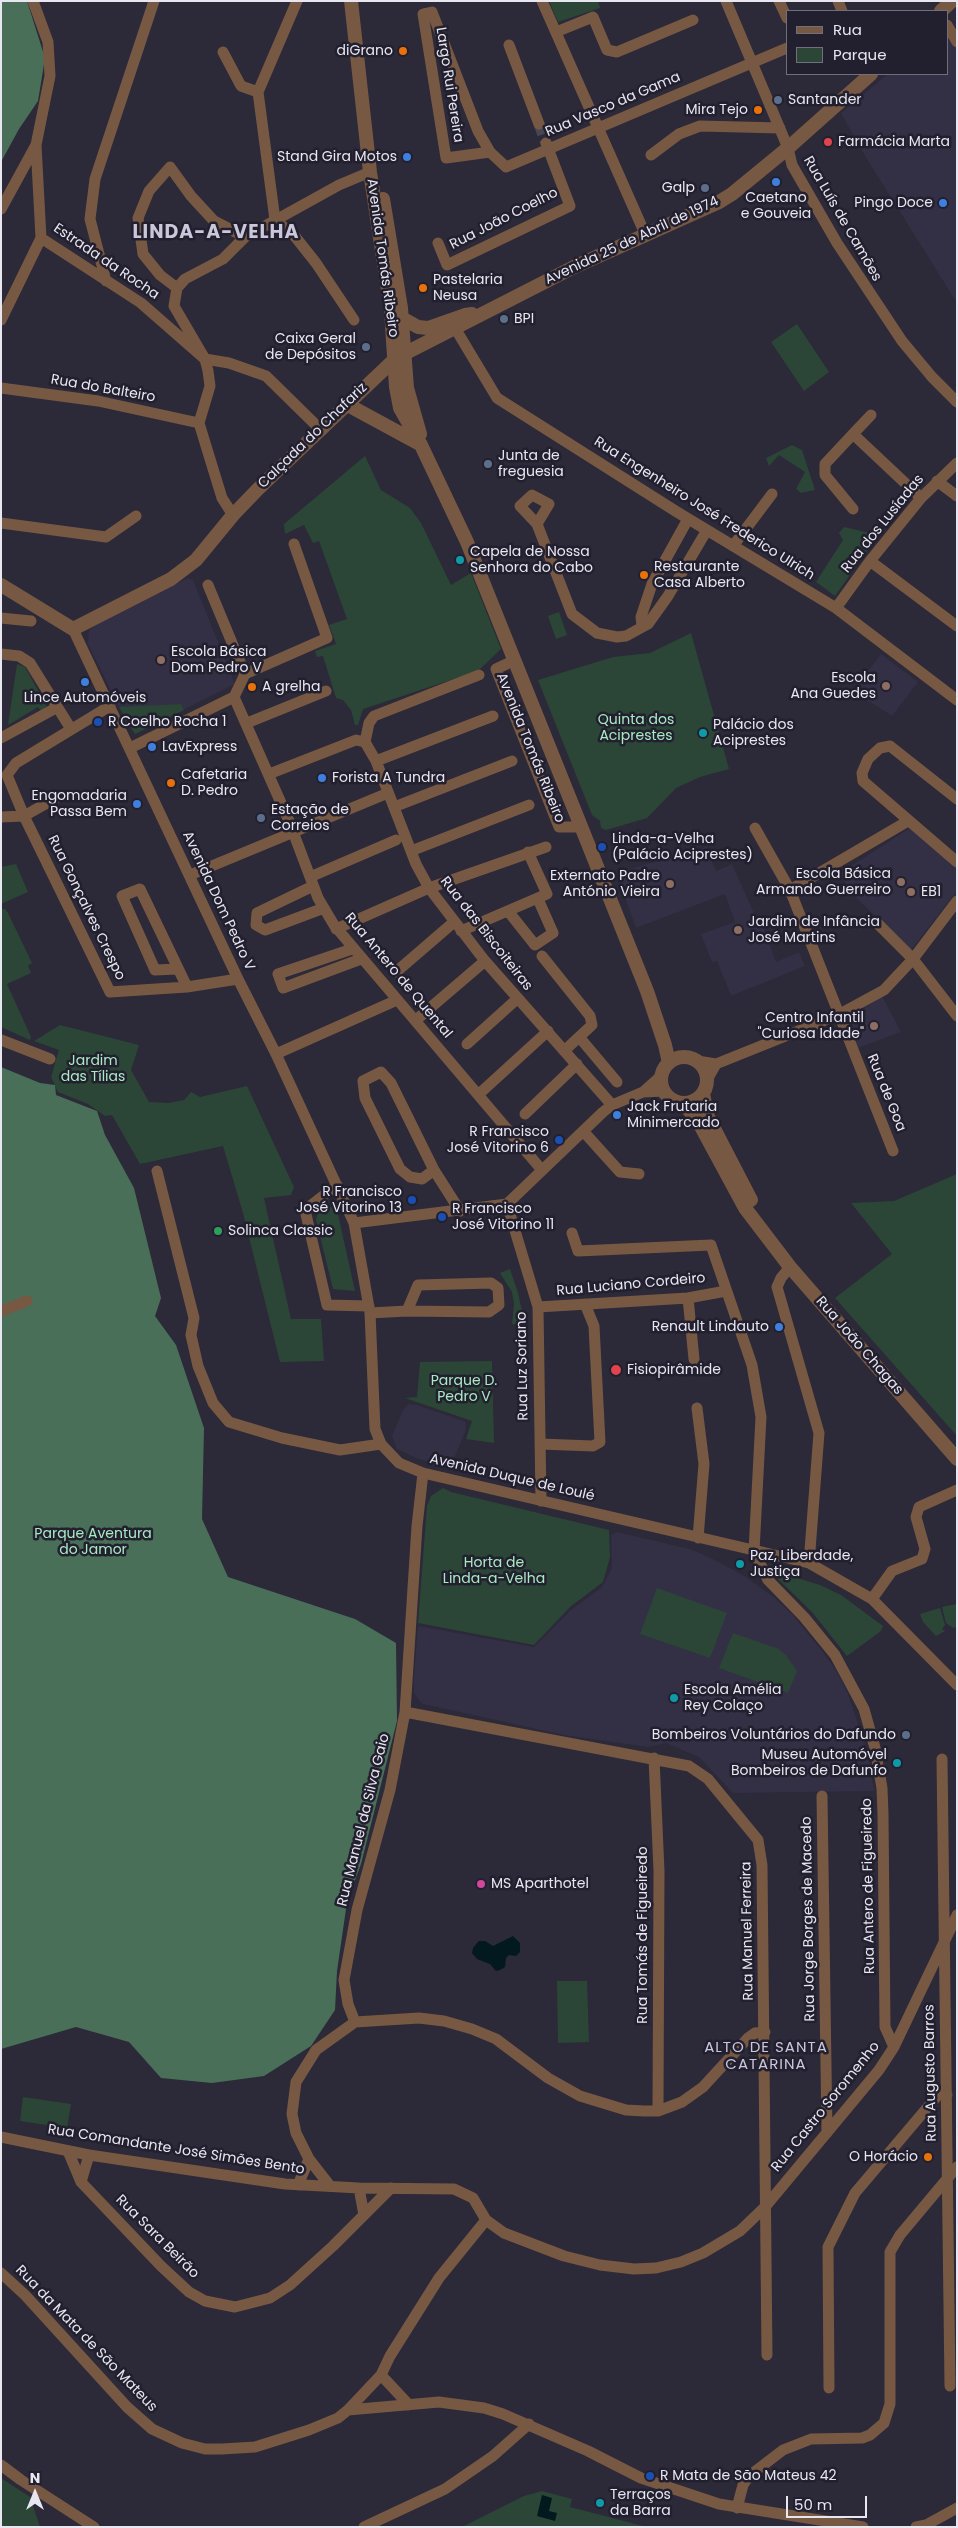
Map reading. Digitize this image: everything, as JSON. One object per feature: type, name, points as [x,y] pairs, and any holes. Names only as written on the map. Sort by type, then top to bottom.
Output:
[{"type":"street","name":"Estrada da Rocha","points":[[32,1],[48,42],[50,76],[36,145],[41,238],[141,303],[205,359]]},
{"type":"street","points":[[106,281],[90,219],[95,179],[154,1]]},
{"type":"street","points":[[297,1],[258,92],[276,220],[293,234],[316,262],[354,320]]},
{"type":"street","name":"Avenida Tomás Ribeiro","points":[[351,1],[375,172],[402,318],[400,356]]},
{"type":"street","points":[[542,1],[597,129],[646,236]]},
{"type":"street","name":"Rua Luís de Camões","points":[[726,1],[780,128],[792,164],[864,287],[902,341],[932,377],[957,402]]},
{"type":"street","points":[[779,1],[786,16]]},
{"type":"street","points":[[943,10],[952,1]]},
{"type":"street","name":"Largo Rui Pereira","points":[[432,12],[478,131],[490,152],[446,158],[423,14],[432,12]]},
{"type":"street","points":[[556,32],[593,17],[607,50],[617,52],[693,20]]},
{"type":"street","points":[[948,27],[957,42]]},
{"type":"street","points":[[509,45],[539,124]]},
{"type":"street","name":"Rua Vasco da Gama","points":[[490,152],[506,166],[547,146],[597,129],[786,48]]},
{"type":"street","points":[[223,52],[241,86],[258,92]]},
{"type":"street","name":"Avenida 25 de Abril de 1974","points":[[400,356],[574,267],[646,236],[732,194],[788,148],[870,75]]},
{"type":"street","points":[[652,155],[679,134],[700,126],[780,128]]},
{"type":"street","points":[[1,209],[36,145]]},
{"type":"street","name":"Rua João Coelho","points":[[438,244],[447,264],[570,206],[547,146]]},
{"type":"street","points":[[177,288],[160,275],[144,254],[138,218],[149,191],[170,167],[191,196],[214,222],[245,237]]},
{"type":"street","points":[[232,515],[222,498],[199,424],[210,386],[205,359],[174,306],[177,288],[185,279],[223,259],[245,237],[340,184],[375,172]]},
{"type":"street","name":"Avenida Tomás Ribeiro","points":[[375,172],[391,310],[407,388],[420,432],[421,445],[467,542],[515,660],[646,991],[665,1044],[669,1063]]},
{"type":"street","points":[[1,320],[41,238]]},
{"type":"street","points":[[402,318],[418,327],[428,328],[465,315],[483,314]]},
{"type":"street","name":"Rua Engenheiro José Frederico Ulrich","points":[[456,328],[497,398],[688,519],[836,608],[957,700]]},
{"type":"street","name":"Calçada do Chafariz","points":[[73,628],[185,570],[196,560],[232,515],[346,404],[400,356]]},
{"type":"street","points":[[205,359],[229,362],[266,376],[320,429]]},
{"type":"street","name":"Rua do Balteiro","points":[[1,388],[98,401],[199,424]]},
{"type":"street","points":[[346,404],[421,445]]},
{"type":"street","points":[[854,509],[825,475],[825,464],[871,415]]},
{"type":"street","points":[[854,434],[921,498]]},
{"type":"street","name":"Rua dos Lusíadas","points":[[836,608],[870,561],[921,498],[957,463]]},
{"type":"street","points":[[938,481],[957,496]]},
{"type":"street","points":[[734,546],[772,494]]},
{"type":"street","points":[[1,523],[106,537],[136,516]]},
{"type":"street","points":[[642,626],[641,617],[652,584],[688,519]]},
{"type":"street","points":[[537,524],[572,614],[597,633],[617,637],[626,636],[648,624],[668,596],[707,530]]},
{"type":"street","points":[[130,748],[234,697],[245,674],[327,638],[294,544]]},
{"type":"street","points":[[870,561],[957,626]]},
{"type":"street","points":[[208,584],[245,674]]},
{"type":"street","points":[[1,585],[73,628]]},
{"type":"street","points":[[1,618],[31,622]]},
{"type":"street","name":"Avenida Dom Pedro V","points":[[73,628],[238,979],[276,1054],[354,1223],[370,1310],[375,1429],[381,1444]]},
{"type":"street","points":[[1,654],[19,656],[30,663],[56,708],[71,729],[110,706]]},
{"type":"street","name":"Avenida Tomás Ribeiro","points":[[515,660],[496,669],[559,827],[582,827]]},
{"type":"street","points":[[269,774],[356,740],[365,742],[369,724],[374,716],[479,675]]},
{"type":"street","points":[[247,723],[326,691]]},
{"type":"street","name":"Rua Antero de Quental","points":[[234,697],[269,774],[312,882],[336,929],[542,1168]]},
{"type":"street","points":[[1,738],[56,708]]},
{"type":"street","points":[[376,761],[494,716]]},
{"type":"street","name":"Rua Gonçalves Crespo","points":[[71,729],[16,762],[7,775],[24,816],[110,992],[187,987],[238,979]]},
{"type":"street","name":"Rua das Biscoiteiras","points":[[365,742],[376,761],[411,851],[429,888],[485,961],[612,1106]]},
{"type":"street","points":[[957,799],[890,746],[880,748],[868,760],[862,773],[863,782],[957,862]]},
{"type":"street","points":[[394,807],[512,761]]},
{"type":"street","points":[[190,875],[292,831],[388,793]]},
{"type":"street","points":[[1,817],[24,816],[56,798]]},
{"type":"street","points":[[411,851],[529,804]]},
{"type":"street","points":[[790,890],[908,821]]},
{"type":"street","name":"Rua de Goa","points":[[755,828],[790,890],[893,1151]]},
{"type":"street","points":[[324,908],[265,930],[256,925],[257,913],[312,882],[396,840]]},
{"type":"street","points":[[336,929],[429,888],[546,846]]},
{"type":"street","points":[[508,911],[535,945],[553,933],[528,852]]},
{"type":"street","points":[[177,969],[155,970],[122,896],[140,889],[187,987]]},
{"type":"street","points":[[396,972],[458,926],[508,911],[543,897]]},
{"type":"street","points":[[354,1223],[507,1204],[542,1168],[583,1131],[612,1106],[643,1092],[661,1076],[669,1063],[682,1057],[716,1064],[838,1015],[884,990],[913,959],[957,900]]},
{"type":"street","points":[[877,923],[913,959],[957,1016]]},
{"type":"street","points":[[352,948],[278,974],[283,988],[361,959]]},
{"type":"street","points":[[542,956],[590,1016],[592,1026],[564,1051]]},
{"type":"street","points":[[416,1020],[485,961]]},
{"type":"street","name":"Avenida Tomás Ribeiro","points":[[646,991],[682,1057]]},
{"type":"street","points":[[468,1044],[517,999]]},
{"type":"street","points":[[276,1054],[397,1000]]},
{"type":"street","points":[[478,1094],[548,1031]]},
{"type":"street","points":[[580,1038],[617,1082]]},
{"type":"street","points":[[1,1040],[50,1059]]},
{"type":"street","points":[[697,1061],[702,1066],[707,1080]]},
{"type":"street","points":[[524,1114],[577,1064]]},
{"type":"street","points":[[661,1076],[664,1091],[675,1102],[691,1102],[703,1094],[707,1080],[716,1064]]},
{"type":"street","points":[[434,1170],[422,1179],[410,1177],[400,1169],[365,1098],[364,1082],[381,1072],[391,1083],[434,1170],[460,1211]]},
{"type":"street","points":[[643,1092],[664,1091]]},
{"type":"street","name":"Rua João Chagas","points":[[703,1094],[708,1117],[740,1178],[764,1231]]},
{"type":"street","name":"Rua João Chagas","points":[[683,1103],[698,1121],[745,1208],[790,1267],[957,1459]]},
{"type":"street","points":[[583,1131],[620,1172],[639,1174]]},
{"type":"street","points":[[157,1170],[194,1318],[192,1335],[198,1366],[213,1403],[230,1422],[282,1438],[340,1450],[381,1444]]},
{"type":"street","points":[[337,1185],[305,1210],[327,1305],[370,1310],[408,1311],[489,1312],[499,1306],[498,1288],[492,1283],[418,1284],[408,1311]]},
{"type":"street","name":"Rua Luz Soriano","points":[[507,1204],[538,1307],[541,1501]]},
{"type":"street","points":[[572,1233],[578,1251],[711,1245],[752,1365],[761,1417],[754,1551]]},
{"type":"street","points":[[790,1267],[781,1278],[777,1287],[820,1433],[809,1563]]},
{"type":"street","name":"Rua Luciano Cordeiro","points":[[538,1307],[688,1298],[726,1291]]},
{"type":"street","points":[[688,1298],[694,1359]]},
{"type":"street","points":[[1,1310],[27,1301]]},
{"type":"street","points":[[540,1444],[593,1446],[600,1442],[594,1326],[585,1304]]},
{"type":"street","points":[[697,1408],[704,1464],[698,1538]]},
{"type":"street","name":"Avenida Duque de Loulé","points":[[381,1444],[399,1463],[423,1473],[809,1563],[872,1599],[957,1684]]},
{"type":"street","name":"Rua Manuel da Silva Gaio","points":[[355,2022],[348,2004],[344,1980],[357,1910],[390,1790],[404,1712],[416,1526],[423,1473]]},
{"type":"street","points":[[872,1599],[892,1571],[922,1559],[925,1549],[916,1517],[919,1507],[957,1490]]},
{"type":"street","name":"Rua Antero de Figueiredo","points":[[754,1551],[768,1580],[804,1617],[835,1655],[864,1709],[875,1748],[883,1805],[885,2027],[894,2047]]},
{"type":"street","name":"Rua Manuel Ferreira","points":[[404,1712],[689,1766],[700,1773],[747,1824],[758,1840],[762,1854],[767,2354]]},
{"type":"street","name":"Rua Tomás de Figueiredo","points":[[654,1758],[659,1871],[658,2111]]},
{"type":"street","name":"Rua Augusto Barros","points":[[942,1759],[950,2386]]},
{"type":"street","name":"Rua Jorge Borges de Macedo","points":[[822,1796],[827,2132]]},
{"type":"street","name":"Rua Castro Soromenho","points":[[486,2220],[516,2238],[564,2256],[616,2268],[656,2268],[681,2262],[703,2253],[740,2230],[765,2207],[880,2070],[894,2047],[957,1915]]},
{"type":"street","points":[[330,2186],[309,2159],[296,2132],[292,2114],[296,2082],[316,2050],[355,2022],[419,2018],[457,2024],[496,2039],[548,2078],[580,2096],[626,2110],[658,2111],[682,2102],[703,2087],[748,2038],[755,2033],[764,2032]]},
{"type":"street","points":[[829,2388],[828,2247],[855,2193],[938,2095],[947,2095]]},
{"type":"street","name":"Rua Comandante José Simões Bento","points":[[1,2137],[89,2155],[298,2185],[360,2188],[454,2188],[473,2198],[486,2220]]},
{"type":"street","name":"Rua Sara Beirão","points":[[68,2151],[81,2182],[189,2292],[206,2301],[235,2307],[252,2304],[280,2293],[333,2246],[391,2188]]},
{"type":"street","points":[[81,2182],[89,2155]]},
{"type":"street","points":[[298,2185],[309,2159]]},
{"type":"street","points":[[737,2508],[743,2485],[749,2476],[783,2450],[811,2439],[862,2438],[870,2435],[884,2423],[890,2404],[890,2252],[900,2234],[957,2167]]},
{"type":"street","points":[[360,2188],[364,2215]]},
{"type":"street","points":[[348,2410],[380,2375],[439,2278],[486,2220]]},
{"type":"street","name":"Rua da Mata de São Mateus","points":[[1,2273],[25,2295],[127,2407],[152,2429],[182,2443],[205,2449],[222,2450],[255,2447],[309,2430],[338,2418],[348,2410],[439,2402],[484,2408],[529,2424],[641,2478],[737,2508],[863,2527]]},
{"type":"street","points":[[380,2375],[409,2406]]},
{"type":"street","points":[[364,2527],[445,2489],[493,2456],[529,2424]]},
{"type":"street","points":[[1,2465],[94,2527]]},
{"type":"street","points":[[916,2527],[926,2525],[957,2508]]},
{"type":"shaded area","points":[[948,38],[957,49],[957,303],[865,156],[841,113],[887,75],[948,75]]},
{"type":"shaded area","name":"Escola Básica Dom Pedro V","points":[[188,578],[193,580],[235,684],[135,734],[128,725],[88,644],[89,630],[96,624]]},
{"type":"shaded area","name":"Escola Ana Guedes","points":[[881,654],[918,682],[892,716],[853,691]]},
{"type":"shaded area","name":"Escola Básica Armando Guerreiro","points":[[910,828],[957,869],[957,891],[911,950],[850,892],[840,873]]},
{"type":"shaded area","points":[[706,847],[716,871],[732,864],[760,926],[763,926],[776,962],[799,952],[805,966],[731,996],[717,961],[712,962],[701,934],[735,922],[725,894],[636,928],[616,873]]},
{"type":"shaded area","name":"Centro Infantil \"Curiosa Idade\"","points":[[882,996],[901,1032],[858,1048],[847,1020]]},
{"type":"shaded area","points":[[408,1404],[417,1405],[466,1422],[465,1432],[451,1466],[444,1466],[416,1458],[397,1449],[392,1436],[402,1412]]},
{"type":"shaded area","points":[[617,1532],[690,1549],[713,1559],[746,1577],[792,1614],[823,1652],[838,1674],[848,1694],[868,1753],[874,1791],[733,1793],[699,1757],[666,1743],[648,1747],[564,1735],[423,1704],[418,1699],[414,1693],[414,1676],[418,1626],[534,1647],[571,1610],[602,1587],[612,1568],[611,1535]]},
{"type":"green space","points":[[1,1],[27,1],[45,58],[38,101],[19,129],[1,162]]},
{"type":"green space","points":[[549,1],[598,1],[600,8],[558,22]]},
{"type":"green space","points":[[797,324],[829,372],[804,391],[771,342]]},
{"type":"green space","points":[[792,445],[802,450],[815,490],[801,493],[796,489],[805,472],[779,455],[769,466],[766,458]]},
{"type":"green space","points":[[365,456],[381,490],[410,508],[421,523],[451,585],[471,573],[501,649],[478,671],[363,709],[358,725],[355,725],[351,710],[343,700],[336,698],[323,656],[317,657],[315,651],[336,644],[329,625],[347,619],[319,541],[313,543],[304,525],[285,534],[284,524]]},
{"type":"green space","points":[[844,527],[878,535],[835,596],[816,582],[843,540],[839,533]]},
{"type":"green space","points":[[559,612],[567,635],[556,639],[548,616]]},
{"type":"green space","name":"Quinta dos Aciprestes","points":[[691,633],[729,769],[700,777],[676,788],[647,818],[606,830],[601,828],[600,821],[592,815],[538,680],[613,657],[650,653]]},
{"type":"green space","points":[[17,664],[25,667],[47,707],[42,712],[38,707],[8,725]]},
{"type":"green space","points":[[181,704],[184,710],[135,734],[119,707]]},
{"type":"green space","points":[[16,864],[28,892],[1,904],[1,867]]},
{"type":"green space","points":[[1,909],[5,909],[8,913],[32,963],[28,966],[31,973],[7,984],[31,1037],[30,1040],[1,1027]]},
{"type":"green space","name":"Jardim das Tílias","points":[[60,1025],[139,1045],[131,1070],[149,1102],[169,1103],[184,1100],[191,1092],[200,1097],[247,1086],[294,1187],[291,1195],[264,1198],[291,1319],[321,1319],[324,1361],[280,1362],[243,1213],[223,1146],[140,1164],[112,1115],[105,1116],[88,1104],[58,1092],[51,1077],[59,1050],[34,1041]]},
{"type":"green space","name":"Parque Aventura do Jamor","points":[[1,1067],[40,1083],[55,1085],[56,1095],[97,1111],[105,1135],[134,1188],[161,1298],[155,1316],[176,1345],[204,1428],[202,1519],[228,1577],[355,1619],[396,1643],[397,1721],[361,1864],[347,1902],[337,1971],[335,2010],[311,2046],[264,2076],[212,2083],[161,2078],[129,2042],[76,2027],[1,2049]]},
{"type":"green space","points":[[957,1174],[957,1436],[835,1298],[892,1254],[851,1203],[894,1201]]},
{"type":"green space","points":[[335,1207],[337,1210],[355,1291],[333,1289],[316,1220],[318,1212]]},
{"type":"green space","points":[[510,1269],[518,1293],[525,1325],[512,1324],[514,1304],[512,1292],[500,1273]]},
{"type":"green space","name":"Parque D. Pedro V","points":[[492,1361],[494,1443],[466,1439],[472,1421],[405,1398],[417,1397],[420,1362]]},
{"type":"green space","name":"Horta de Linda-a-Velha","points":[[443,1488],[451,1492],[609,1530],[610,1557],[603,1582],[570,1607],[534,1645],[418,1623],[427,1506],[431,1496]]},
{"type":"green space","points":[[778,1572],[820,1585],[841,1595],[883,1626],[881,1631],[847,1656],[812,1612],[777,1578]]},
{"type":"green space","points":[[657,1588],[727,1613],[710,1658],[640,1634]]},
{"type":"green space","points":[[957,1604],[957,1627],[953,1628],[946,1623],[942,1607]]},
{"type":"green space","points":[[940,1608],[945,1625],[942,1629],[945,1631],[936,1636],[923,1622],[920,1614]]},
{"type":"green space","points":[[733,1633],[779,1649],[786,1655],[797,1671],[788,1693],[719,1668]]},
{"type":"green space","points":[[557,1981],[587,1981],[589,2042],[558,2043]]},
{"type":"green space","points":[[23,2097],[71,2104],[67,2128],[20,2121]]},
{"type":"green space","points":[[1,2478],[30,2497],[40,2527],[1,2527]]},
{"type":"green space","points":[[542,2491],[572,2499],[570,2507],[647,2527],[462,2527],[524,2496]]},
{"type":"water","points":[[513,1936],[520,1943],[520,1952],[516,1956],[509,1955],[506,1958],[505,1967],[500,1970],[496,1971],[490,1964],[477,1959],[472,1953],[473,1948],[479,1941],[485,1941],[493,1946]]},
{"type":"water","points":[[542,2495],[552,2498],[549,2511],[557,2513],[555,2521],[537,2516]]},
{"type":"tunnel","points":[[539,124],[546,143]]},
{"type":"place","name":"diGrano","points":[[403,51]]},
{"type":"place","name":"Santander","points":[[778,100]]},
{"type":"place","name":"Mira Tejo","points":[[758,110]]},
{"type":"place","name":"Farmácia Marta","points":[[828,142]]},
{"type":"place","name":"Stand Gira Motos","points":[[407,157]]},
{"type":"place","name":"Caetano e Gouveia","points":[[776,182]]},
{"type":"place","name":"Galp","points":[[705,188]]},
{"type":"place","name":"Pingo Doce","points":[[943,203]]},
{"type":"place","name":"Pastelaria Neusa","points":[[423,288]]},
{"type":"place","name":"BPI","points":[[504,319]]},
{"type":"place","name":"Caixa Geral de Depósitos","points":[[366,347]]},
{"type":"place","name":"Junta de freguesia","points":[[488,464]]},
{"type":"place","name":"Capela de Nossa Senhora do Cabo","points":[[460,560]]},
{"type":"place","name":"Restaurante Casa Alberto","points":[[644,575]]},
{"type":"place","name":"Escola Básica Dom Pedro V","points":[[161,660]]},
{"type":"place","name":"Lince Automóveis","points":[[85,682]]},
{"type":"place","name":"Escola Ana Guedes","points":[[886,686]]},
{"type":"place","name":"A grelha","points":[[252,687]]},
{"type":"place","name":"R Coelho Rocha 1","points":[[98,722]]},
{"type":"place","name":"Palácio dos Aciprestes","points":[[703,733]]},
{"type":"place","name":"LavExpress","points":[[152,747]]},
{"type":"place","name":"Forista A Tundra","points":[[322,778]]},
{"type":"place","name":"Cafetaria D. Pedro","points":[[171,783]]},
{"type":"place","name":"Engomadaria Passa Bem","points":[[137,804]]},
{"type":"place","name":"Estação de Correios","points":[[261,818]]},
{"type":"place","name":"Linda-a-Velha (Palácio Aciprestes)","points":[[602,847]]},
{"type":"place","name":"Escola Básica Armando Guerreiro","points":[[901,882]]},
{"type":"place","name":"Externato Padre António Vieira","points":[[670,884]]},
{"type":"place","name":"EB1","points":[[911,892]]},
{"type":"place","name":"Jardim de Infância José Martins","points":[[738,930]]},
{"type":"place","name":"Centro Infantil \"Curiosa Idade\"","points":[[874,1026]]},
{"type":"place","name":"Jack Frutaria Minimercado","points":[[617,1115]]},
{"type":"place","name":"R Francisco José Vitorino 6","points":[[559,1140]]},
{"type":"place","name":"R Francisco José Vitorino 13","points":[[412,1200]]},
{"type":"place","name":"R Francisco José Vitorino 11","points":[[442,1217]]},
{"type":"place","name":"Solinca Classic","points":[[218,1231]]},
{"type":"place","name":"Renault Lindauto","points":[[779,1327]]},
{"type":"place","name":"Fisiopirâmide","points":[[616,1370]]},
{"type":"place","name":"Paz, Liberdade, Justiça","points":[[740,1564]]},
{"type":"place","name":"Escola Amélia Rey Colaço","points":[[674,1698]]},
{"type":"place","name":"Bombeiros Voluntários do Dafundo","points":[[906,1735]]},
{"type":"place","name":"Museu Automóvel Bombeiros de Dafunfo","points":[[897,1763]]},
{"type":"place","name":"MS Aparthotel","points":[[481,1884]]},
{"type":"place","name":"O Horácio","points":[[928,2157]]},
{"type":"place","name":"R Mata de São Mateus 42","points":[[650,2476]]},
{"type":"place","name":"Terraços da Barra","points":[[600,2503]]},
{"type":"district","name":"LINDA-A-VELHA","points":[[216,233]]},
{"type":"district","name":"ALTO DE SANTA CATARINA","points":[[766,2056]]}]
